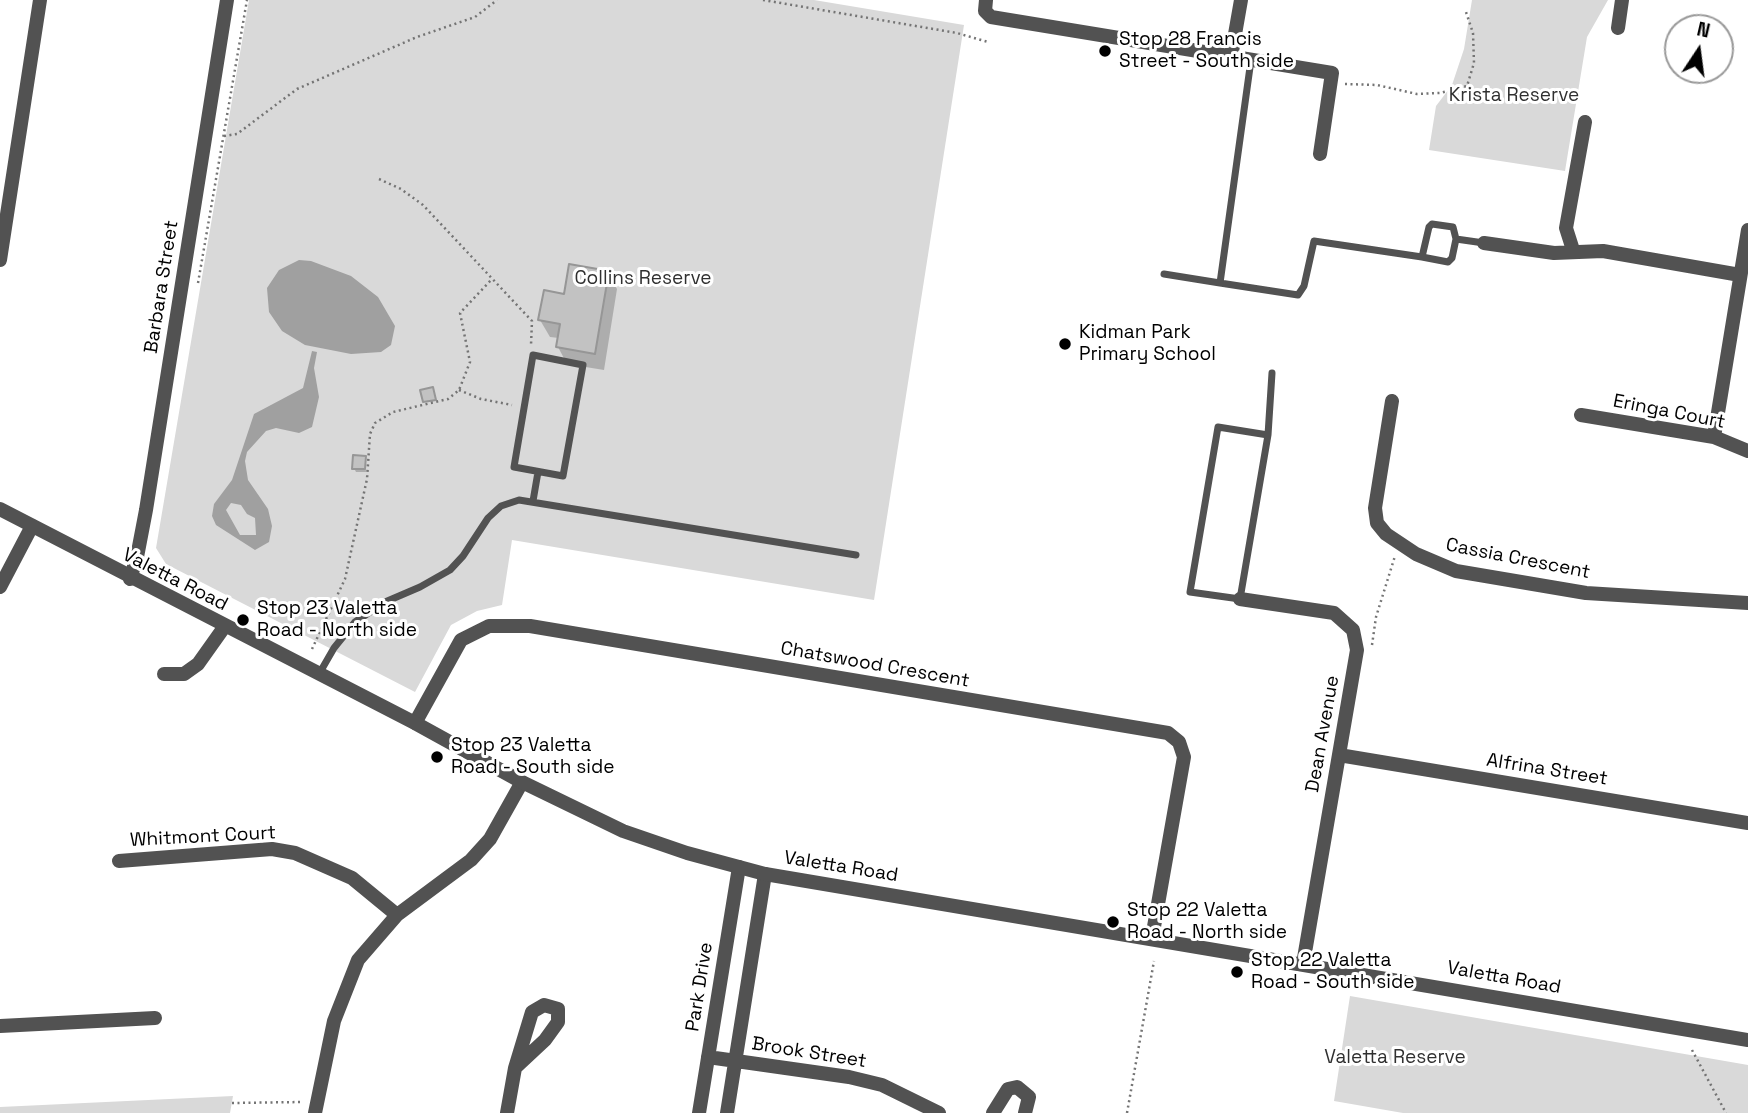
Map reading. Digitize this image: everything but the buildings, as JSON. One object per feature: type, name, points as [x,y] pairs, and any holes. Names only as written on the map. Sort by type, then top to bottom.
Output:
[{"type":"street","points":[[0,260],[40,0]]},
{"type":"street","name":"Barbara Street","points":[[130,579],[146,510],[227,0]]},
{"type":"street","points":[[986,0],[985,12],[991,17],[1332,73],[1320,154]]},
{"type":"street","points":[[1231,57],[1241,0]]},
{"type":"street","points":[[1618,27],[1622,0]]},
{"type":"street","points":[[1573,250],[1566,228],[1585,122]]},
{"type":"street","points":[[1714,437],[1748,230]]},
{"type":"street","points":[[1484,243],[1554,253],[1573,250],[1603,251],[1740,275]]},
{"type":"street","name":"Cassia Crescent","points":[[1392,401],[1375,508],[1377,523],[1402,544],[1439,566],[1586,593],[1748,603]]},
{"type":"street","name":"Eringa Court","points":[[1581,415],[1714,437],[1748,451]]},
{"type":"street","name":"Valetta Road","points":[[0,509],[130,579],[415,723],[522,782],[623,831],[738,867],[765,874],[1748,1040]]},
{"type":"street","points":[[0,587],[32,526]]},
{"type":"street","name":"Dean Avenue","points":[[1240,599],[1334,613],[1353,630],[1357,650],[1303,964]]},
{"type":"street","points":[[164,674],[184,674],[198,664],[225,626]]},
{"type":"street","name":"Chatswood Crescent","points":[[415,723],[461,640],[489,626],[530,626],[1168,733],[1179,743],[1184,757],[1152,938]]},
{"type":"street","name":"Alfrina Street","points":[[1339,755],[1748,823]]},
{"type":"street","points":[[316,1107],[334,1021],[358,960],[397,915],[477,853],[490,839],[522,782]]},
{"type":"street","name":"Whitmont Court","points":[[119,861],[272,849],[295,853],[352,878],[397,915]]},
{"type":"street","name":"Park Drive","points":[[699,1113],[738,867]]},
{"type":"street","points":[[727,1113],[765,874]]},
{"type":"street","points":[[0,1026],[155,1018]]},
{"type":"street","name":"Brook Street","points":[[708,1057],[871,1083],[939,1113]]},
{"type":"street","points":[[507,1113],[515,1068]]},
{"type":"street","points":[[993,1113],[1008,1089],[1017,1087],[1029,1097],[1025,1113]]},
{"type":"lane","points":[[1220,283],[1251,60]]},
{"type":"lane","points":[[1164,274],[1298,295],[1304,286],[1314,241],[1448,262],[1452,258],[1456,239],[1453,227],[1432,224],[1422,257]]},
{"type":"lane","points":[[1456,239],[1484,243]]},
{"type":"lane","points":[[533,355],[583,365],[563,477],[514,467],[533,355]]},
{"type":"lane","points":[[1268,435],[1218,427],[1190,592],[1240,599],[1268,435],[1272,373]]},
{"type":"lane","points":[[533,501],[538,472]]},
{"type":"lane","points":[[319,675],[344,634],[368,612],[450,570],[488,519],[501,506],[519,500],[856,555]]},
{"type":"path","points":[[224,136],[247,0]]},
{"type":"path","points":[[206,133],[224,136],[237,134],[297,89],[417,37],[475,17],[497,0]]},
{"type":"path","points":[[763,0],[957,33],[988,42]]},
{"type":"path","points":[[1342,83],[1377,85],[1417,94],[1440,93],[1467,86],[1474,63],[1473,33],[1465,9]]},
{"type":"path","points":[[379,179],[401,189],[423,205],[532,321],[533,355]]},
{"type":"path","points":[[312,649],[345,579],[368,480],[370,434],[375,423],[393,411],[448,399],[459,390],[470,362],[460,313],[491,280]]},
{"type":"path","points":[[459,390],[481,399],[516,406]]},
{"type":"path","points":[[1371,649],[1380,605],[1402,544]]},
{"type":"path","points":[[1127,1113],[1154,961]]},
{"type":"path","points":[[1692,1050],[1726,1113]]},
{"type":"path","points":[[232,1104],[316,1107]]},
{"type":"green space","name":"Collins Reserve","points":[[249,0],[814,0],[964,25],[874,600],[512,540],[502,605],[477,611],[451,625],[415,692],[166,564],[156,548]]},
{"type":"green space","name":"Krista Reserve","points":[[1472,0],[1608,0],[1587,37],[1565,171],[1429,150],[1436,106],[1452,85],[1464,49]]},
{"type":"green space","name":"Valetta Reserve","points":[[1350,996],[1748,1065],[1748,1113],[1403,1113],[1334,1101]]},
{"type":"green space","points":[[233,1096],[230,1113],[0,1113],[0,1107]]},
{"type":"shaded area","points":[[299,260],[311,261],[351,276],[378,297],[395,326],[391,345],[381,352],[351,354],[305,345],[282,331],[269,312],[267,288],[279,270]]},
{"type":"shaded area","points":[[312,351],[317,352],[314,368],[319,397],[312,427],[299,433],[276,428],[266,431],[247,452],[245,461],[248,480],[268,509],[272,526],[269,542],[255,550],[216,525],[212,516],[214,504],[232,480],[254,414],[303,388]],"holes":[[[231,503],[241,505],[247,514],[255,518],[256,535],[240,535],[226,510]]]},
{"type":"place","name":"Stop 28 Francis Street - South side","points":[[1105,51]]},
{"type":"place","name":"Kidman Park Primary School","points":[[1065,344]]},
{"type":"place","name":"Stop 23 Valetta Road - North side","points":[[243,620]]},
{"type":"place","name":"Stop 23 Valetta Road - South side","points":[[437,757]]},
{"type":"place","name":"Stop 22 Valetta Road - North side","points":[[1113,922]]},
{"type":"place","name":"Stop 22 Valetta Road - South side","points":[[1237,972]]}]
